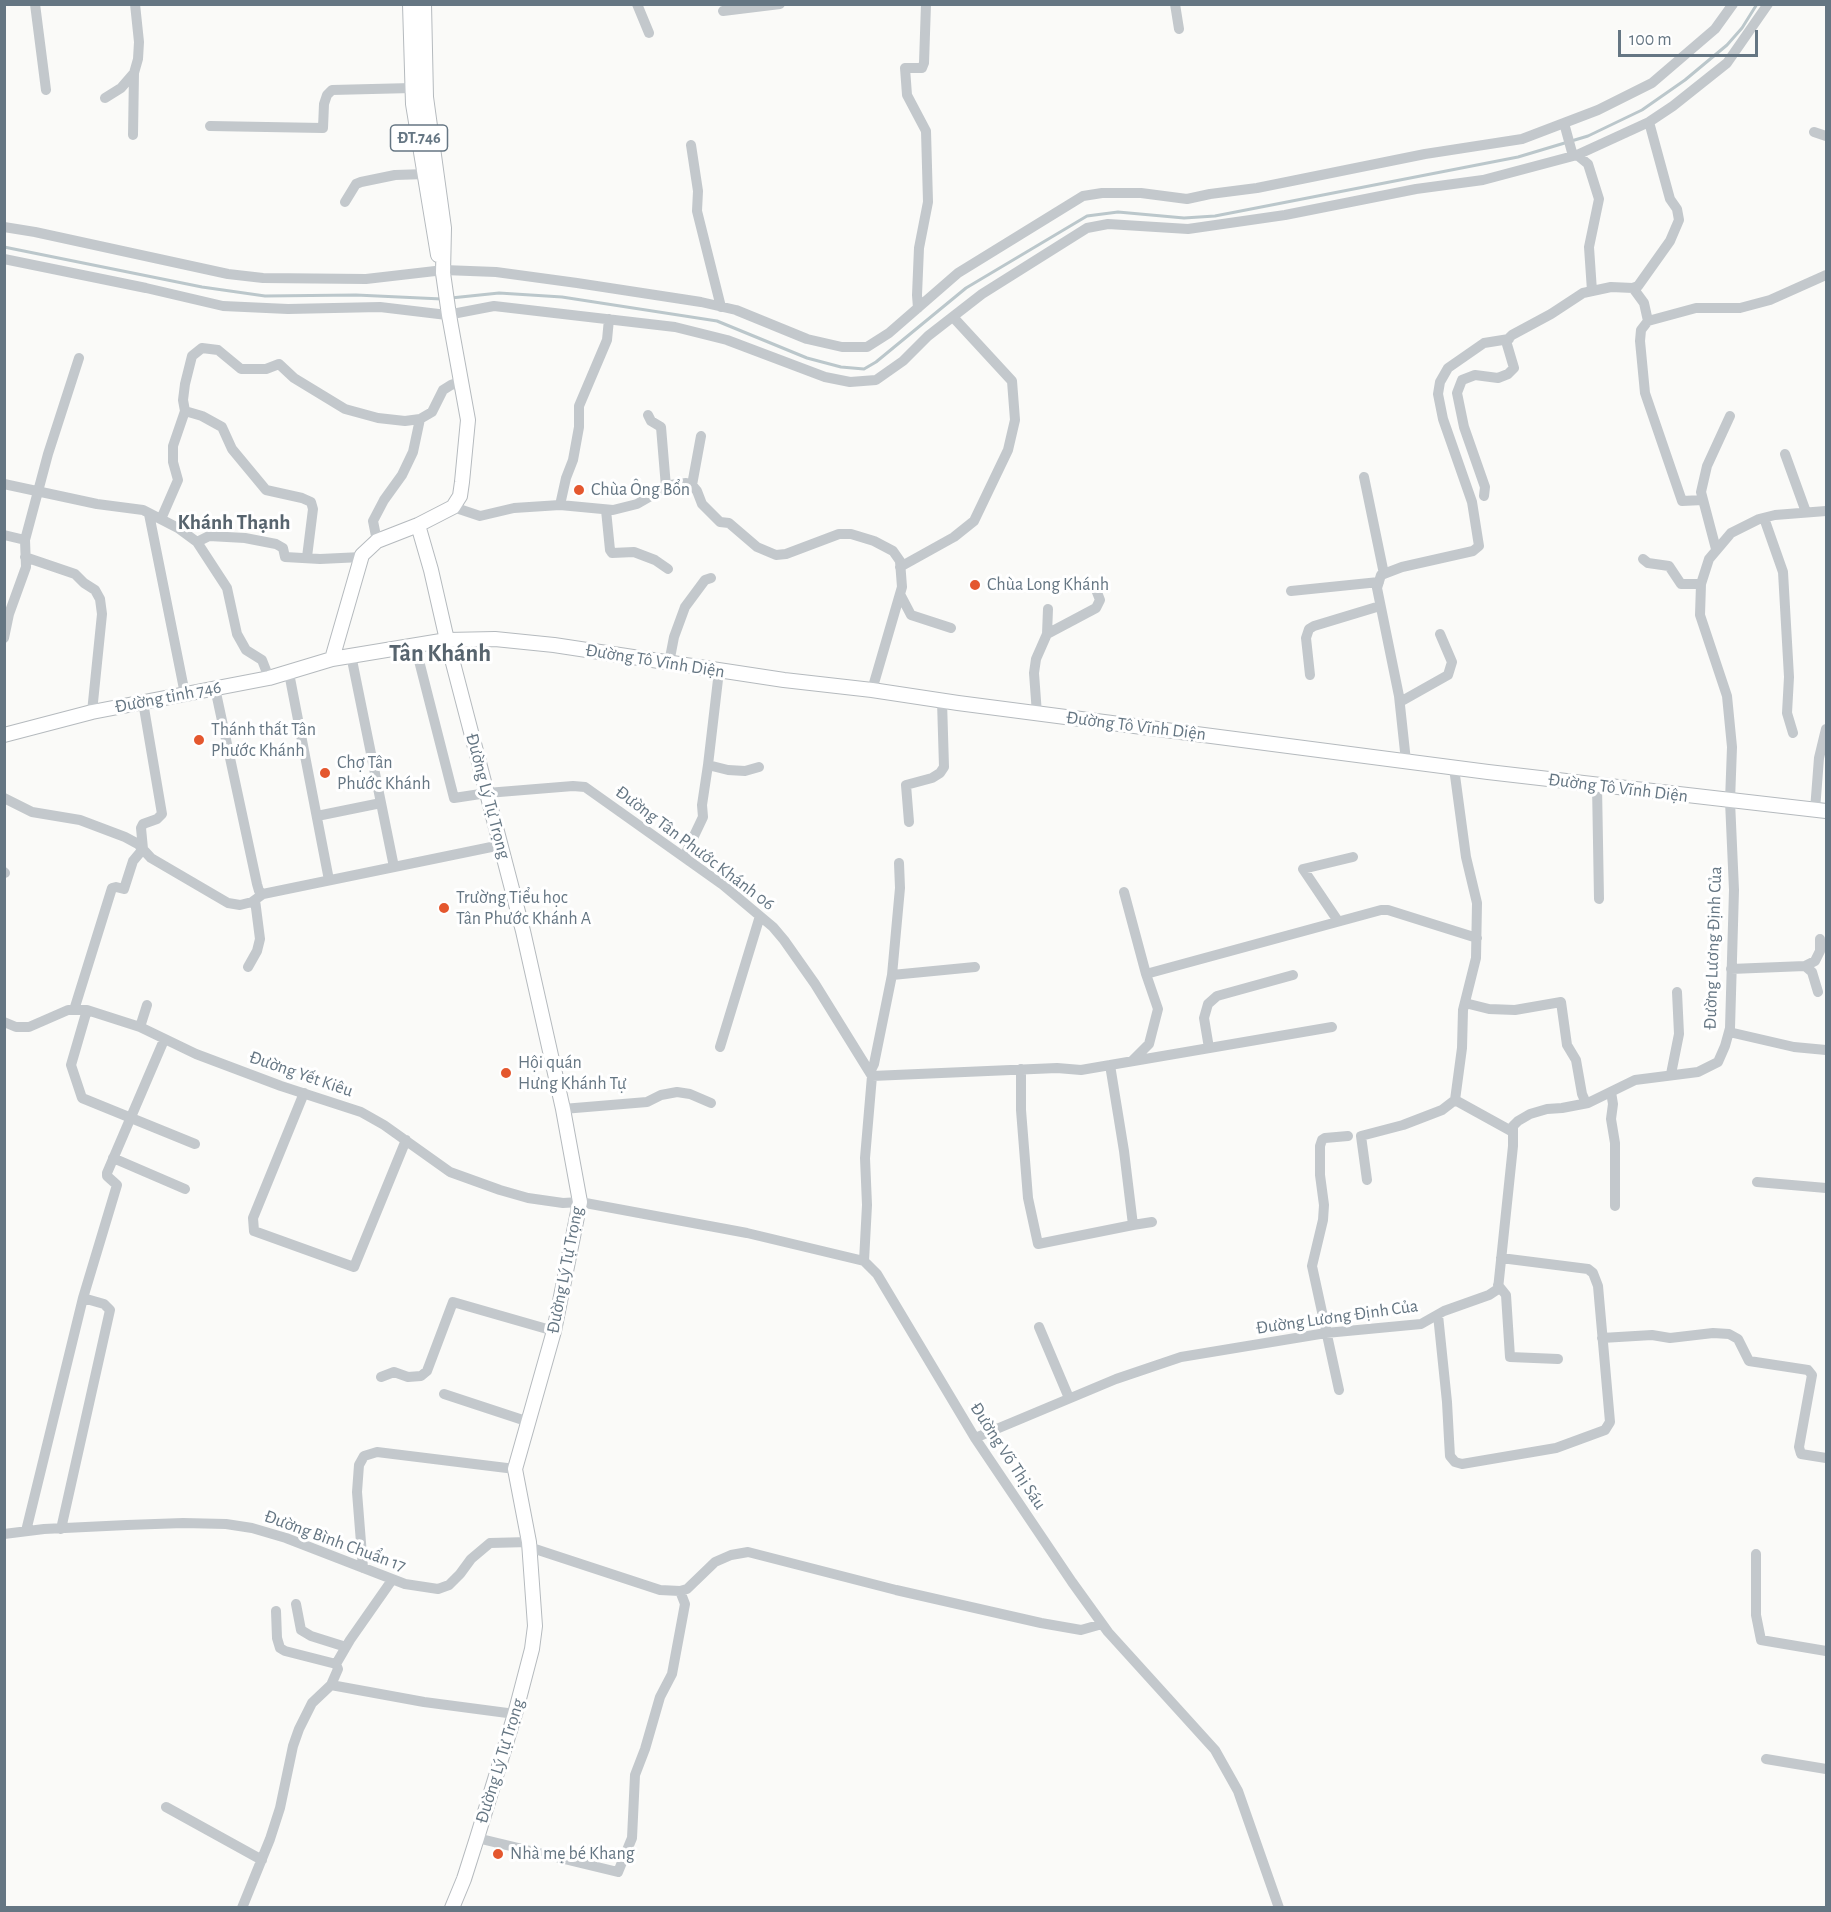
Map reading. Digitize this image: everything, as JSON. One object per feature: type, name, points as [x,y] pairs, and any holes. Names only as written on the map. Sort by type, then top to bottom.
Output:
[{"type":"main road","name":"ĐT.746","points":[[410,4],[412,88],[417,131],[468,420],[460,496],[453,507]]},
{"type":"main road","name":"ĐT.746","points":[[424,4],[426,97],[444,228],[443,270]]},
{"type":"main road","points":[[332,658],[362,557],[377,541],[418,525],[453,507]]},
{"type":"main road","name":"Đường Lý Tự Trọng","points":[[418,525],[523,931],[563,1109],[580,1202],[554,1332],[515,1469],[529,1545],[535,1626],[532,1649],[515,1714],[477,1838],[452,1908]]},
{"type":"main road","name":"Đường Tô Vĩnh Diện","points":[[447,640],[495,639],[531,642],[1037,714],[1454,768],[1821,810]]},
{"type":"main road","name":"Đường tỉnh 746","points":[[4,735],[92,712],[269,678],[332,658],[447,640]]},
{"type":"street","points":[[34,4],[46,90]]},
{"type":"street","points":[[133,135],[134,73],[139,42],[135,4]]},
{"type":"street","points":[[637,4],[649,33]]},
{"type":"street","points":[[723,11],[780,4]]},
{"type":"street","points":[[918,308],[916,295],[919,248],[928,201],[926,131],[907,95],[904,68],[922,68],[924,63],[926,4]]},
{"type":"street","points":[[1175,4],[1179,29]]},
{"type":"street","points":[[4,227],[228,274],[263,279],[366,279],[443,270],[496,272],[577,283],[701,302],[736,310],[807,339],[842,347],[867,347],[889,333],[958,273],[1083,196],[1101,193],[1141,193],[1187,199],[1257,188],[1425,154],[1522,139],[1564,127],[1652,82],[1715,29],[1732,4]]},
{"type":"street","points":[[4,259],[223,306],[288,309],[380,307],[449,315],[494,306],[675,327],[727,340],[825,377],[850,382],[876,380],[903,361],[928,336],[982,294],[1087,228],[1108,224],[1188,230],[1285,215],[1416,189],[1484,180],[1574,154],[1649,122],[1673,106],[1727,63],[1768,4]]},
{"type":"street","points":[[105,98],[122,88],[134,73]]},
{"type":"street","points":[[210,126],[323,128],[324,104],[327,95],[332,90],[412,88]]},
{"type":"street","points":[[1291,591],[1382,578],[1402,567],[1473,551],[1479,546],[1472,502],[1443,419],[1438,394],[1440,382],[1448,368],[1484,343],[1509,339],[1583,293],[1611,287],[1633,288],[1638,286],[1670,241],[1679,220],[1677,209],[1670,199],[1649,122]]},
{"type":"street","points":[[1564,127],[1574,154],[1588,164],[1599,199],[1589,247],[1592,291]]},
{"type":"street","points":[[1814,132],[1827,136]]},
{"type":"street","points":[[691,145],[698,191],[697,211],[721,307]]},
{"type":"street","points":[[345,202],[356,184],[361,182],[395,175],[426,174]]},
{"type":"street","points":[[1703,500],[1682,501],[1645,393],[1641,330],[1648,321],[1696,308],[1740,308],[1770,300],[1827,275]]},
{"type":"street","points":[[1633,288],[1644,303],[1648,321]]},
{"type":"street","points":[[900,567],[954,537],[974,521],[1008,450],[1015,420],[1012,381],[953,317]]},
{"type":"street","points":[[560,505],[573,460],[579,427],[579,406],[607,340],[609,319]]},
{"type":"street","points":[[1484,496],[1485,487],[1464,427],[1457,393],[1462,380],[1474,375],[1498,378],[1508,374],[1514,368],[1506,341],[1509,339]]},
{"type":"street","points":[[161,519],[178,480],[173,462],[173,446],[185,411],[183,400],[185,384],[192,356],[202,348],[218,350],[241,369],[266,369],[279,364],[294,378],[345,409],[378,418],[405,421],[420,419],[432,412],[443,390],[462,381]]},
{"type":"street","points":[[4,638],[9,614],[26,567],[25,540],[58,420],[79,358]]},
{"type":"street","points":[[185,411],[202,416],[222,427],[231,449],[266,490],[311,502],[313,509],[307,557]]},
{"type":"street","points":[[648,415],[651,421],[661,428],[666,488]]},
{"type":"street","points":[[1716,549],[1701,492],[1707,466],[1730,416]]},
{"type":"street","points":[[377,541],[373,521],[384,500],[402,476],[413,452],[420,419]]},
{"type":"street","points":[[692,485],[701,436]]},
{"type":"street","points":[[1785,454],[1806,512]]},
{"type":"street","points":[[1364,477],[1382,578],[1377,588],[1400,702],[1406,761]]},
{"type":"street","points":[[453,507],[480,516],[514,508],[560,505],[613,510],[637,504],[666,488],[686,483],[692,485],[702,504],[720,522],[729,523],[757,547],[776,555],[786,554],[839,534],[851,534],[874,541],[892,551],[900,561],[902,587],[872,690]]},
{"type":"street","points":[[4,484],[97,504],[143,510],[178,528],[197,542],[227,588],[237,634],[246,650],[262,660],[269,678]]},
{"type":"street","points":[[606,510],[612,553],[634,552],[655,560],[668,569]]},
{"type":"street","points":[[1716,549],[1731,533],[1764,518],[1827,511]]},
{"type":"street","points":[[149,514],[185,694]]},
{"type":"street","points":[[1764,518],[1783,572],[1789,677],[1787,713],[1793,733]]},
{"type":"street","points":[[4,535],[25,540]]},
{"type":"street","points":[[197,542],[209,536],[245,538],[276,544],[283,549],[285,557],[362,557]]},
{"type":"street","name":"Đường Lương Định Của","points":[[1513,1132],[1513,1126],[1530,1114],[1586,1103],[1635,1080],[1698,1072],[1718,1062],[1729,1032],[1734,890],[1730,801],[1732,747],[1727,696],[1700,615],[1701,584],[1709,559],[1716,549]]},
{"type":"street","points":[[25,557],[75,574],[95,590],[100,599],[102,614],[92,712]]},
{"type":"street","points":[[1643,559],[1648,563],[1667,565],[1672,569],[1680,584],[1701,584]]},
{"type":"street","points":[[669,663],[674,637],[685,607],[705,580],[711,578]]},
{"type":"street","points":[[1047,634],[1096,608],[1100,600],[1095,587]]},
{"type":"street","points":[[900,594],[911,615],[951,628]]},
{"type":"street","points":[[1310,675],[1306,638],[1309,629],[1380,606]]},
{"type":"street","points":[[1037,714],[1034,673],[1036,659],[1047,634],[1048,609]]},
{"type":"street","points":[[1400,702],[1448,675],[1452,662],[1440,634]]},
{"type":"street","name":"Đường Tân Phước Khánh 06","points":[[415,645],[454,798],[487,793],[585,787],[723,885],[773,927],[790,949],[871,1074]]},
{"type":"street","points":[[351,655],[394,867]]},
{"type":"street","points":[[684,857],[703,817],[702,804],[719,670]]},
{"type":"street","points":[[289,673],[329,880]]},
{"type":"street","points":[[215,688],[259,891],[260,939],[248,967]]},
{"type":"street","points":[[909,822],[906,784],[932,778],[944,767],[942,701]]},
{"type":"street","points":[[75,1010],[112,888],[116,886],[124,889],[133,861],[142,849],[141,828],[143,824],[157,819],[162,814],[143,702]]},
{"type":"street","points":[[1821,810],[1819,758],[1827,729]]},
{"type":"street","points":[[708,765],[745,771],[759,767]]},
{"type":"street","points":[[1367,1180],[1362,1136],[1404,1125],[1442,1110],[1455,1101],[1465,1003],[1476,958],[1477,903],[1466,857],[1454,768]]},
{"type":"street","points":[[1597,785],[1599,899]]},
{"type":"street","points":[[4,798],[32,812],[80,820],[125,837],[138,844],[151,858],[228,903],[240,905],[259,897],[329,880],[501,845]]},
{"type":"street","points":[[317,816],[381,803]]},
{"type":"street","points":[[1338,921],[1304,869],[1353,857]]},
{"type":"street","points":[[580,1202],[747,1233],[864,1262],[867,1205],[865,1158],[871,1074],[892,975],[900,888],[900,862]]},
{"type":"street","points":[[1124,892],[1158,1009],[1149,1044],[1132,1061]]},
{"type":"street","points":[[1146,974],[1374,911],[1388,910],[1477,938]]},
{"type":"street","points":[[720,1047],[760,916]]},
{"type":"street","points":[[1731,969],[1805,966],[1815,961],[1820,951],[1820,939]]},
{"type":"street","points":[[1805,966],[1812,972],[1818,992]]},
{"type":"street","points":[[892,975],[975,967]]},
{"type":"street","points":[[1209,1048],[1204,1018],[1209,1004],[1217,996],[1293,975]]},
{"type":"street","points":[[1671,1074],[1679,1034],[1677,992]]},
{"type":"street","points":[[1465,1003],[1489,1009],[1515,1010],[1561,1002],[1567,1045],[1576,1060],[1582,1094],[1586,1103]]},
{"type":"street","points":[[140,1027],[147,1005]]},
{"type":"street","name":"Đường Yết Kiêu","points":[[4,1022],[16,1027],[29,1027],[68,1010],[87,1010],[140,1027],[206,1058],[362,1112],[450,1172],[528,1198],[563,1203],[580,1202]]},
{"type":"street","points":[[87,1010],[70,1065],[82,1098],[195,1144]]},
{"type":"street","points":[[871,1074],[1057,1068],[1081,1070],[1332,1027]]},
{"type":"street","points":[[1729,1032],[1794,1047],[1827,1050]]},
{"type":"street","points":[[26,1531],[83,1298],[117,1185],[107,1176],[164,1040]]},
{"type":"street","points":[[1110,1065],[1133,1225]]},
{"type":"street","points":[[1021,1069],[1021,1110],[1028,1198],[1038,1244],[1152,1222]]},
{"type":"street","points":[[563,1109],[647,1102],[661,1095],[677,1092],[690,1094],[711,1103]]},
{"type":"street","points":[[1611,1092],[1616,1206]]},
{"type":"street","points":[[304,1093],[253,1218],[254,1231],[354,1267],[406,1140]]},
{"type":"street","points":[[1455,1101],[1513,1132],[1498,1286],[1506,1294],[1510,1357],[1558,1359]]},
{"type":"street","points":[[1339,1390],[1312,1266],[1324,1212],[1319,1149],[1325,1138],[1348,1136]]},
{"type":"street","points":[[113,1158],[185,1189]]},
{"type":"street","points":[[1757,1182],[1827,1188]]},
{"type":"street","points":[[1438,1315],[1450,1456],[1455,1462],[1462,1464],[1556,1448],[1605,1430],[1610,1422],[1598,1286],[1593,1274],[1588,1269],[1501,1258]]},
{"type":"street","name":"Đường Võ Thị Sáu","points":[[864,1262],[877,1274],[975,1438],[1102,1623],[1215,1750],[1238,1791],[1280,1908]]},
{"type":"street","name":"Đường Lương Định Của","points":[[975,1438],[1116,1379],[1181,1357],[1326,1333],[1421,1324],[1459,1305],[1489,1295],[1498,1289],[1498,1286]]},
{"type":"street","points":[[61,1529],[110,1310],[104,1304],[83,1298]]},
{"type":"street","points":[[381,1377],[394,1372],[408,1377],[421,1376],[427,1371],[453,1302],[554,1332]]},
{"type":"street","points":[[1039,1327],[1069,1398]]},
{"type":"street","points":[[1602,1338],[1652,1335],[1670,1338],[1729,1334],[1738,1339],[1749,1361],[1808,1370],[1812,1375],[1798,1447],[1801,1454],[1827,1458]]},
{"type":"street","points":[[444,1394],[529,1422]]},
{"type":"street","points":[[363,1568],[357,1492],[359,1466],[364,1456],[376,1452],[515,1469]]},
{"type":"street","name":"Đường Bình Chuẩn 17","points":[[4,1534],[183,1523],[226,1524],[266,1532],[405,1584],[438,1589],[450,1585],[471,1559],[489,1543],[529,1545],[660,1590],[680,1591]]},
{"type":"street","points":[[477,1838],[618,1872],[632,1838],[635,1775],[660,1697],[672,1674],[685,1604],[680,1591],[687,1589],[715,1562],[730,1555],[748,1552],[896,1590],[1041,1623],[1081,1630],[1102,1623]]},
{"type":"street","points":[[1756,1554],[1756,1615],[1761,1641],[1827,1651]]},
{"type":"street","points":[[242,1908],[280,1808],[293,1746],[299,1729],[312,1703],[331,1685],[338,1669],[336,1664],[392,1580]]},
{"type":"street","points":[[296,1604],[302,1630],[311,1636],[346,1647]]},
{"type":"street","points":[[276,1611],[277,1638],[280,1648],[336,1664]]},
{"type":"street","points":[[331,1685],[424,1702],[515,1714]]},
{"type":"street","points":[[1766,1759],[1827,1769]]},
{"type":"street","points":[[166,1807],[262,1860]]},
{"type":"waterway","points":[[451,298],[499,293],[562,297],[717,321],[807,358],[841,367],[864,369],[876,362],[966,288],[1087,216],[1118,212],[1184,218],[1215,216],[1518,157],[1588,136],[1642,110],[1685,80],[1727,45],[1742,28],[1757,4]]},
{"type":"waterway","points":[[4,247],[202,287],[265,296],[356,295],[442,299]]},
{"type":"place","name":"Chùa Ông Bổn","points":[[579,490]]},
{"type":"place","name":"Chùa Long Khánh","points":[[975,585]]},
{"type":"place","name":"Thánh thất Tân Phước Khánh","points":[[199,740]]},
{"type":"place","name":"Chợ Tân Phước Khánh","points":[[325,773]]},
{"type":"place","name":"Trường Tiểu học Tân Phước Khánh A","points":[[444,908]]},
{"type":"place","name":"Hội quán Hưng Khánh Tự","points":[[506,1073]]},
{"type":"place","name":"Nhà mẹ bé Khang","points":[[498,1854]]},
{"type":"district","name":"Khánh Thạnh","points":[[234,523]]},
{"type":"district","name":"Tân Khánh","points":[[440,654]]}]
